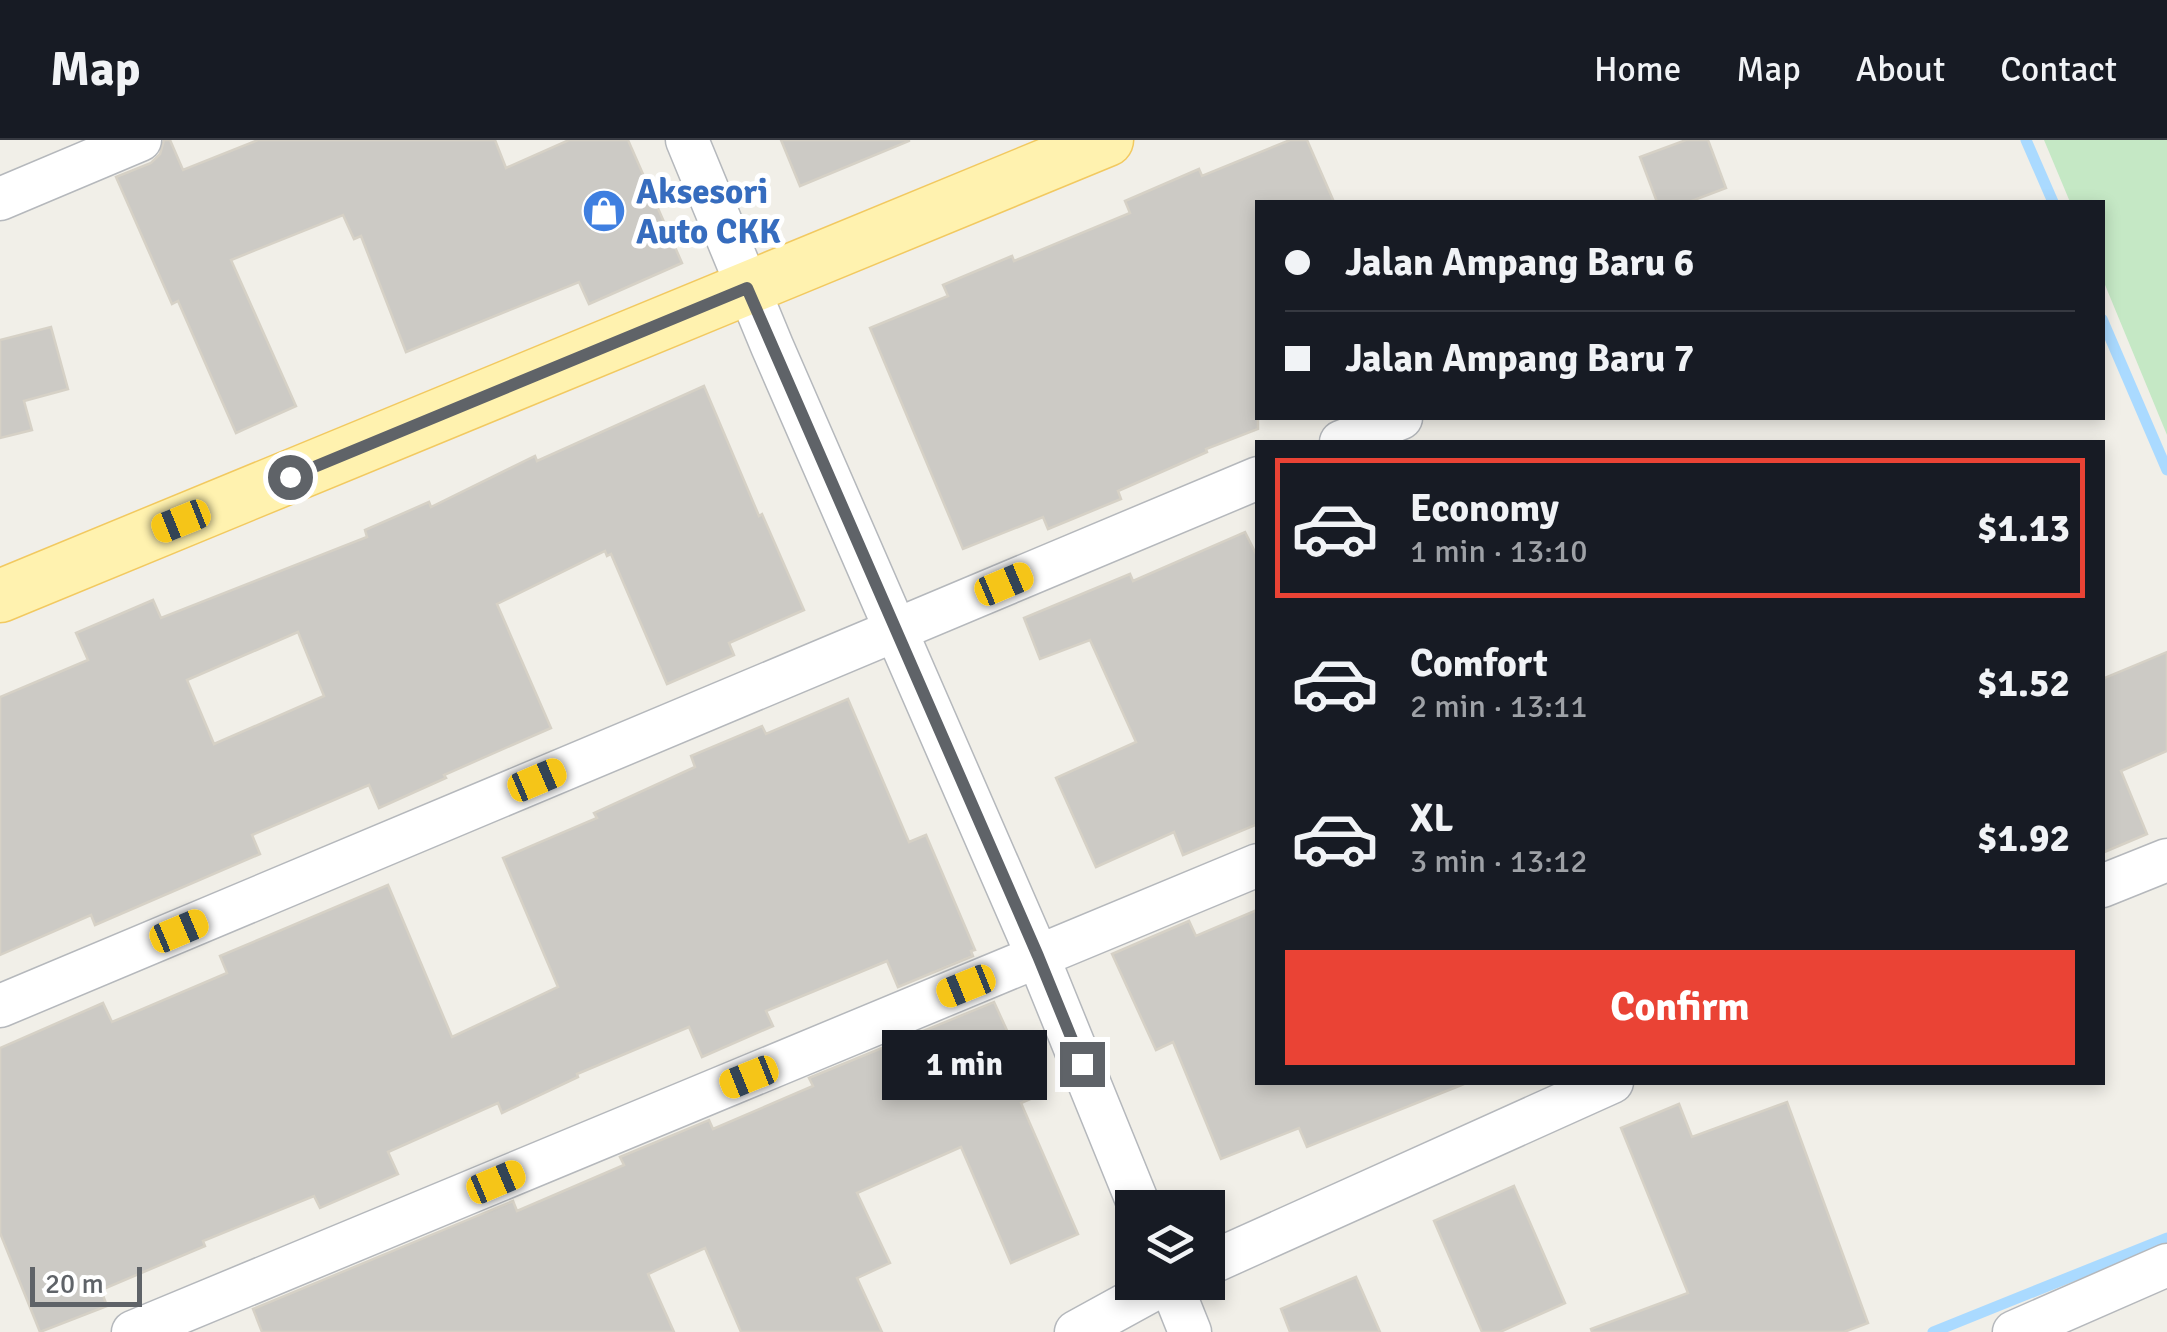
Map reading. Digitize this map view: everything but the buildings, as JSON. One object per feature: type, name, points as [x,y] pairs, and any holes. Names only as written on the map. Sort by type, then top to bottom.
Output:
[{"type":"main road","points":[[0,596],[1107,140]]},
{"type":"street","points":[[0,199],[140,140]]},
{"type":"street","points":[[687,140],[747,288],[1038,956],[1133,1190]]},
{"type":"street","points":[[1346,440],[1396,420]]},
{"type":"street","points":[[0,1006],[1255,479]]},
{"type":"street","points":[[2105,885],[2167,860]]},
{"type":"street","points":[[134,1332],[1255,867]]},
{"type":"street","points":[[1225,1256],[1605,1085]]},
{"type":"street","points":[[2014,1332],[2167,1265]]},
{"type":"street","points":[[1076,1332],[1135,1300]]},
{"type":"street","points":[[1176,1300],[1190,1332]]},
{"type":"green space","points":[[2044,140],[2167,140],[2167,435],[2105,285],[2105,200],[2069,200]]},
{"type":"waterway","points":[[2026,140],[2052,200]]},
{"type":"waterway","points":[[2105,326],[2167,470]]},
{"type":"waterway","points":[[1933,1332],[2167,1238]]},
{"type":"place","name":"Aksesori Auto CKK","points":[[604,211]]},
{"type":"route","points":[[290,477],[747,288],[1082,1064]]}]
